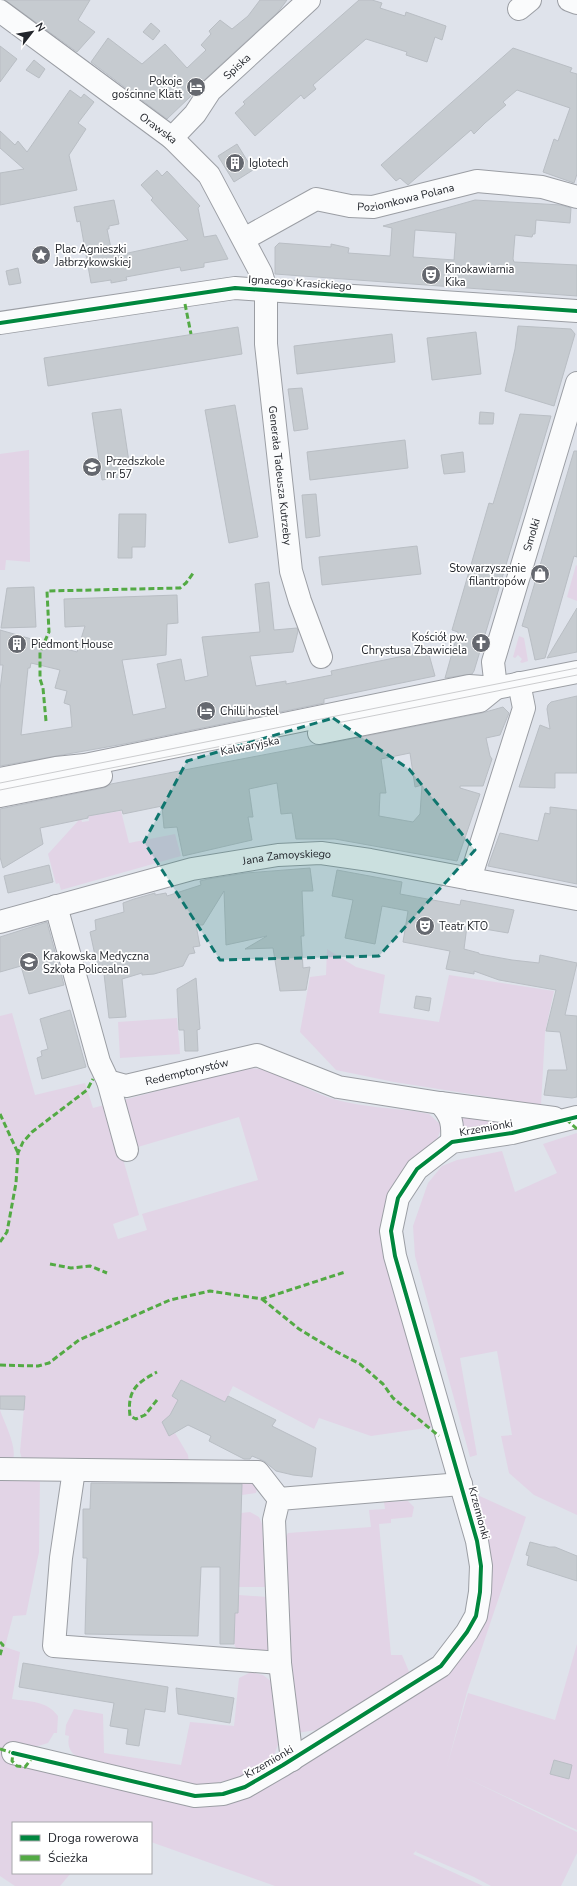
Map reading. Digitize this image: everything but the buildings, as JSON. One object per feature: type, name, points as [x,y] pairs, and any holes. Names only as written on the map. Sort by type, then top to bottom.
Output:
[{"type":"street","points":[[0,5],[3,0]]},
{"type":"street","name":"Spiska","points":[[172,138],[195,114],[210,91],[309,0]]},
{"type":"street","points":[[569,0],[577,2]]},
{"type":"street","name":"Orawska","points":[[0,11],[76,62],[172,138],[209,175],[261,272],[266,289]]},
{"type":"street","name":"Poziomkowa Polana","points":[[244,240],[316,199],[350,206],[373,207],[478,181],[542,187],[577,197]]},
{"type":"street","name":"Ignacego Krasickiego","points":[[0,323],[235,288],[577,311]]},
{"type":"street","name":"Generała Tadeusza Kutrzeby","points":[[266,289],[266,344],[291,572],[321,657]]},
{"type":"street","name":"Smolki","points":[[496,688],[493,662],[577,383]]},
{"type":"street","name":"Kalwaryjska","points":[[0,779],[56,768],[86,765],[469,686],[496,688],[577,672]]},
{"type":"street","points":[[470,879],[524,708],[519,683]]},
{"type":"street","name":"Kalwaryjska","points":[[0,796],[480,701],[496,688]]},
{"type":"street","name":"Jana Zamoyskiego","points":[[0,922],[192,869],[278,855],[322,853],[370,860],[577,899]]},
{"type":"street","points":[[56,906],[99,1062],[108,1081],[127,1150]]},
{"type":"street","name":"Redemptorystów","points":[[108,1081],[126,1086],[257,1055],[338,1087],[440,1103],[572,1118]]},
{"type":"street","points":[[440,1103],[449,1113],[452,1128],[452,1142]]},
{"type":"street","name":"Krzemionki","points":[[13,1752],[194,1796],[223,1794],[245,1787],[292,1760],[441,1666],[467,1632],[476,1616],[480,1592],[481,1566],[478,1541],[395,1256],[391,1231],[398,1198],[417,1169],[452,1142],[512,1132],[572,1118]]},
{"type":"street","points":[[0,1469],[258,1472],[278,1499],[274,1520],[280,1663],[292,1760]]},
{"type":"street","points":[[74,1470],[62,1558],[54,1646],[280,1663]]},
{"type":"street","points":[[278,1499],[461,1484]]},
{"type":"highlighted area","points":[[333,718],[409,769],[475,850],[379,956],[220,960],[144,842],[187,761]]},
{"type":"shaded area","points":[[29,450],[30,562],[6,560],[5,570],[0,570],[0,454]]},
{"type":"shaded area","points":[[576,565],[577,566],[577,601],[567,597]]},
{"type":"shaded area","points":[[519,636],[524,638],[528,661],[522,663],[520,662],[522,659],[518,655],[515,658],[513,657]]},
{"type":"shaded area","points":[[121,811],[129,843],[175,834],[181,856],[61,890],[59,883],[56,884],[48,854],[78,821],[77,815],[80,815],[82,822],[89,821],[88,816]]},
{"type":"shaded area","points":[[327,949],[356,967],[385,975],[379,1013],[439,1022],[449,975],[554,991],[545,1033],[541,1105],[394,1082],[336,1070],[300,1032],[310,977],[326,975]]},
{"type":"shaded area","points":[[12,1013],[35,1095],[85,1083],[93,1108],[245,1068],[270,1071],[337,1100],[429,1114],[442,1126],[437,1140],[420,1153],[389,1206],[433,1427],[371,1436],[319,1418],[314,1429],[233,1386],[225,1402],[181,1380],[172,1396],[178,1400],[170,1415],[163,1422],[169,1436],[175,1433],[188,1455],[190,1469],[22,1459],[20,1452],[25,1397],[0,1396],[0,1016]],"holes":[[[239,1117],[258,1180],[142,1214],[147,1230],[118,1239],[113,1224],[139,1215],[121,1152]]]},
{"type":"shaded area","points":[[177,1018],[180,1054],[120,1058],[118,1022]]},
{"type":"shaded area","points":[[457,1110],[526,1120],[460,1136]]},
{"type":"shaded area","points":[[577,1133],[577,1515],[534,1495],[509,1473],[501,1436],[512,1435],[497,1351],[460,1358],[477,1455],[470,1457],[415,1256],[413,1226],[428,1183],[442,1166],[457,1160],[502,1151],[515,1192],[557,1173],[543,1144]]},
{"type":"shaded area","points":[[0,1410],[10,1435],[14,1455],[13,1461],[0,1465]]},
{"type":"shaded area","points":[[0,1475],[40,1476],[39,1552],[26,1615],[13,1616],[5,1647],[20,1652],[12,1699],[43,1704],[58,1716],[57,1733],[54,1733],[48,1743],[35,1747],[217,1801],[477,1635],[473,1493],[526,1517],[467,1692],[447,1766],[468,1693],[555,1720],[577,1644],[577,1830],[462,1776],[577,1832],[577,1853],[561,1886],[491,1886],[416,1852],[417,1850],[413,1854],[483,1886],[275,1886],[152,1842],[152,1822],[12,1822],[12,1874],[70,1874],[60,1886],[15,1886],[0,1876]]},
{"type":"shaded area","points":[[242,1482],[253,1483],[257,1488],[256,1493],[242,1495]]},
{"type":"shaded area","points":[[408,1501],[414,1507],[412,1517],[391,1519],[391,1523],[379,1524],[391,1655],[402,1655],[410,1674],[316,1730],[297,1733],[281,1546],[288,1533],[371,1527],[369,1510],[385,1509],[384,1502]]},
{"type":"shaded area","points":[[250,1512],[259,1517],[262,1524],[267,1587],[239,1587],[241,1513]]},
{"type":"shaded area","points":[[239,1595],[268,1597],[270,1641],[268,1649],[262,1655],[237,1650],[234,1644],[235,1613],[238,1613]]},
{"type":"shaded area","points":[[251,1672],[263,1675],[272,1682],[279,1742],[274,1755],[262,1765],[234,1779],[207,1785],[194,1784],[80,1758],[70,1749],[68,1743],[69,1736],[65,1735],[66,1725],[74,1709],[103,1714],[104,1753],[181,1765],[190,1722],[234,1726],[239,1678]]},
{"type":"tram line","points":[[0,783],[577,668]]},
{"type":"tram line","points":[[337,723],[577,675]]},
{"type":"tram line","points":[[0,790],[283,734]]},
{"type":"marked path","points":[[185,304],[191,334]]},
{"type":"marked path","points":[[46,721],[43,688],[40,679],[40,652],[49,632],[47,591],[180,588],[186,583],[194,572]]},
{"type":"marked path","points":[[0,1242],[7,1232],[16,1183],[18,1153],[23,1142],[32,1132],[87,1090],[93,1079]]},
{"type":"marked path","points":[[0,1114],[18,1153]]},
{"type":"marked path","points":[[566,1119],[577,1129]]},
{"type":"marked path","points":[[50,1264],[71,1268],[90,1266],[107,1273]]},
{"type":"marked path","points":[[0,1365],[38,1366],[49,1363],[79,1340],[170,1300],[210,1291],[262,1299],[345,1272]]},
{"type":"marked path","points":[[262,1299],[299,1329],[360,1364],[383,1384],[393,1398],[439,1436]]},
{"type":"marked path","points":[[157,1372],[138,1384],[134,1389],[130,1400],[130,1416],[136,1419],[145,1415],[157,1400]]},
{"type":"marked path","points":[[0,1642],[3,1645],[0,1655]]},
{"type":"marked path","points":[[0,1749],[13,1753],[12,1761],[17,1766],[25,1767],[33,1757]]},
{"type":"cycle path","points":[[0,323],[235,288],[577,311]]},
{"type":"cycle path","points":[[13,1753],[195,1796],[223,1794],[245,1787],[283,1765],[441,1666],[467,1632],[476,1616],[480,1592],[481,1566],[477,1541],[395,1256],[391,1231],[398,1198],[417,1169],[452,1142],[512,1133],[577,1117]]},
{"type":"place","name":"Pokoje gościnne Klatt","points":[[196,87]]},
{"type":"place","name":"Iglotech","points":[[235,163]]},
{"type":"place","name":"Plac Agnieszki Jałbrzykowskiej","points":[[41,255]]},
{"type":"place","name":"Kinokawiarnia Kika","points":[[431,275]]},
{"type":"place","name":"Przedszkole nr 57","points":[[92,467]]},
{"type":"place","name":"Stowarzyszenie filantropów","points":[[540,574]]},
{"type":"place","name":"Kościół pw. Chrystusa Zbawiciela","points":[[481,643]]},
{"type":"place","name":"Piedmont House","points":[[17,644]]},
{"type":"place","name":"Chilli hostel","points":[[206,711]]},
{"type":"place","name":"Teatr KTO","points":[[425,926]]},
{"type":"place","name":"Krakowska Medyczna Szkoła Policealna","points":[[29,962]]}]
